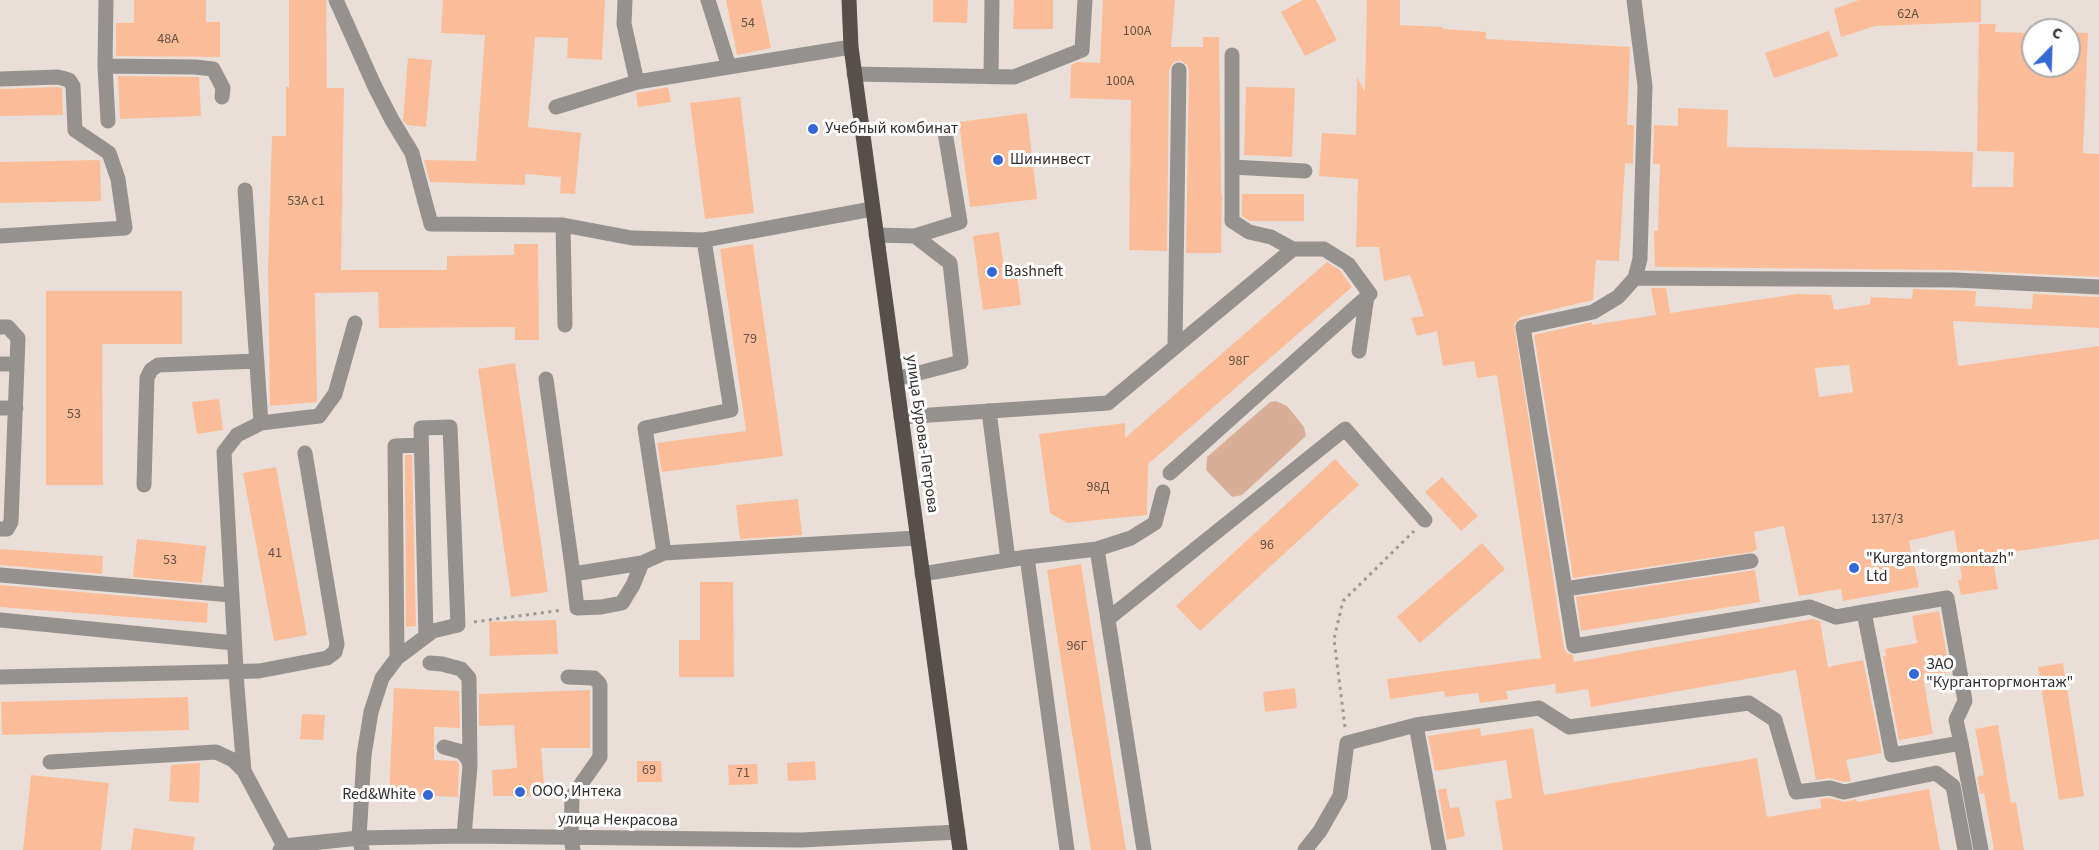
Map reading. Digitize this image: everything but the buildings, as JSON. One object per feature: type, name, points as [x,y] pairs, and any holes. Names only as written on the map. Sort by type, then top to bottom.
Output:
[{"type":"main road","name":"улица Бурова-Петрова","points":[[841,0],[849,22]]},
{"type":"main road","name":"улица Бурова-Петрова","points":[[849,0],[850,48],[960,850]]},
{"type":"street","points":[[106,0],[105,66],[108,121]]},
{"type":"street","points":[[336,0],[375,87],[412,153],[431,224],[563,225],[632,238],[704,240],[873,209]]},
{"type":"street","points":[[625,0],[624,24],[637,82]]},
{"type":"street","points":[[708,0],[729,67]]},
{"type":"street","points":[[991,77],[992,0]]},
{"type":"street","points":[[854,74],[1014,77],[1082,50],[1085,0]]},
{"type":"street","points":[[1634,0],[1645,86],[1640,259],[1635,278],[1618,297],[1593,312],[1523,327],[1574,646],[1810,607],[1836,617],[1947,598],[1965,701],[1956,720],[1981,850]]},
{"type":"street","points":[[556,107],[637,82],[850,48]]},
{"type":"street","points":[[1233,55],[1232,221],[1249,232],[1271,237],[1293,249],[1324,249],[1348,264],[1370,294],[1367,296],[1359,351]]},
{"type":"street","points":[[105,66],[213,69],[223,88],[222,97]]},
{"type":"street","points":[[1175,347],[1179,70]]},
{"type":"street","points":[[0,79],[58,77],[69,80],[73,86],[75,130],[109,153],[118,179],[125,228],[0,236]]},
{"type":"street","points":[[876,235],[915,236],[960,222],[945,132]]},
{"type":"street","points":[[1232,167],[1305,171]]},
{"type":"street","points":[[245,190],[261,423]]},
{"type":"street","points":[[563,225],[566,325]]},
{"type":"street","points":[[896,380],[960,362],[950,263],[915,236]]},
{"type":"street","points":[[664,553],[645,428],[731,410],[704,240]]},
{"type":"street","points":[[901,417],[1108,403],[1293,249]]},
{"type":"street","points":[[1635,278],[1955,280],[2099,286]]},
{"type":"street","points":[[1170,473],[1367,296]]},
{"type":"street","points":[[244,771],[234,643],[224,452],[237,435],[261,423],[319,416],[335,394],[355,323]]},
{"type":"street","points":[[0,327],[9,327],[18,338],[8,408],[6,489],[11,522],[7,529],[0,529]]},
{"type":"street","points":[[144,485],[147,378],[151,370],[158,365],[257,361]]},
{"type":"street","points":[[0,364],[16,364]]},
{"type":"street","points":[[546,379],[577,608],[622,603],[642,563]]},
{"type":"street","points":[[989,411],[1008,560]]},
{"type":"street","points":[[360,844],[364,755],[371,712],[382,678],[397,658],[433,631],[458,625],[450,427],[421,428],[426,636]]},
{"type":"street","points":[[1108,619],[1345,429],[1425,520]]},
{"type":"street","points":[[397,658],[395,446],[421,445]]},
{"type":"street","points":[[0,677],[259,671],[327,658],[335,652],[337,644],[305,453]]},
{"type":"street","points":[[922,574],[1027,557],[1097,549],[1131,538],[1155,523],[1163,492]]},
{"type":"street","points":[[573,574],[642,563],[664,553],[917,538]]},
{"type":"street","points":[[1097,549],[1144,850]]},
{"type":"street","points":[[1027,557],[1066,850]]},
{"type":"street","points":[[1565,589],[1752,561]]},
{"type":"street","points":[[0,575],[231,595]]},
{"type":"street","points":[[1864,612],[1892,755],[1961,743]]},
{"type":"street","points":[[0,620],[234,643]]},
{"type":"street","points":[[430,663],[461,669],[469,678],[470,766],[464,836]]},
{"type":"street","points":[[568,677],[594,678],[599,683],[601,747],[600,758],[595,767],[581,782],[572,797],[572,844]]},
{"type":"street","points":[[1305,850],[1320,831],[1340,796],[1347,743],[1416,725],[1539,708],[1569,727],[1749,703],[1775,720],[1796,792],[1830,788],[1844,792],[1936,773],[1953,786],[1965,850]]},
{"type":"street","points":[[1416,725],[1439,850]]},
{"type":"street","points":[[444,747],[462,752],[470,766]]},
{"type":"street","points":[[50,762],[216,752],[233,760],[244,771],[282,848]]},
{"type":"street","name":"улица Некрасова","points":[[282,848],[434,843],[464,836],[572,844],[802,845],[958,832]]},
{"type":"path","points":[[1347,743],[1334,639],[1343,601],[1425,520]]},
{"type":"path","points":[[458,625],[577,608]]},
{"type":"shaded area","points":[[1276,401],[1287,406],[1304,427],[1306,436],[1242,495],[1232,497],[1206,470],[1207,457],[1270,402]]},
{"type":"place","name":"Учебный комбинат","points":[[813,129]]},
{"type":"place","name":"Шининвест","points":[[998,160]]},
{"type":"place","name":"Bashneft","points":[[992,272]]},
{"type":"place","name":"\"Kurgantorgmontazh\" Ltd","points":[[1854,568]]},
{"type":"place","name":"ЗАО \"Курганторгмонтаж\"","points":[[1914,674]]},
{"type":"place","name":"ООО, Интека","points":[[520,792]]},
{"type":"place","name":"Red&White","points":[[428,795]]}]
